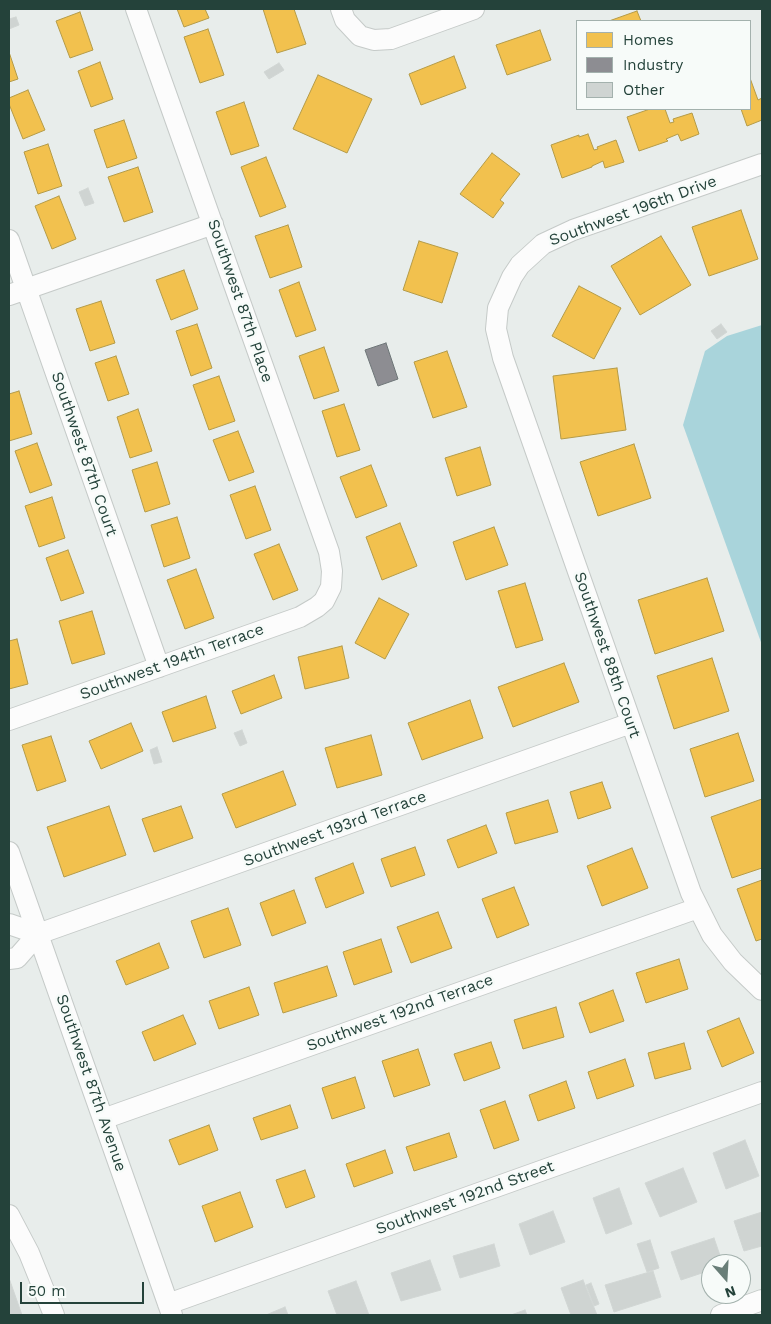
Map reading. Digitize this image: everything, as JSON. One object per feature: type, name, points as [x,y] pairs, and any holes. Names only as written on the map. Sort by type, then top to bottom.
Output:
[{"type":"street","name":"Southwest 87th Place","points":[[136,9],[329,552],[332,562],[332,580],[328,594]]},
{"type":"street","points":[[341,9],[346,20],[360,36],[374,40],[391,39],[474,9]]},
{"type":"street","name":"Southwest 196th Drive","points":[[501,300],[520,265],[543,244],[573,230],[762,164]]},
{"type":"street","points":[[17,292],[213,224]]},
{"type":"street","name":"Southwest 87th Court","points":[[9,240],[17,292],[159,667]]},
{"type":"street","name":"Southwest 88th Court","points":[[501,300],[498,308],[496,329],[503,358],[698,908],[712,935],[722,949],[762,990]]},
{"type":"street","name":"Southwest 194th Terrace","points":[[9,720],[300,617],[317,607],[328,594]]},
{"type":"street","name":"Southwest 193rd Terrace","points":[[38,934],[631,723]]},
{"type":"street","name":"Southwest 87th Avenue","points":[[9,852],[170,1310]]},
{"type":"street","name":"Southwest 192nd Terrace","points":[[103,1119],[698,908]]},
{"type":"street","points":[[9,924],[38,934],[17,958],[9,959]]},
{"type":"street","name":"Southwest 192nd Street","points":[[170,1310],[762,1092]]},
{"type":"street","points":[[9,1214],[30,1252],[54,1315]]},
{"type":"street","points":[[721,1315],[762,1300]]},
{"type":"water","points":[[762,325],[762,645],[683,425],[705,351],[727,336]]},
{"type":"building: Homes","points":[[177,9],[205,9],[209,18],[184,27]]},
{"type":"building: Homes","points":[[263,9],[294,9],[306,44],[277,53]]},
{"type":"building: Homes","points":[[637,11],[641,20],[612,20]]},
{"type":"building: Homes","points":[[80,12],[93,50],[70,58],[56,21]]},
{"type":"building: Homes","points":[[208,29],[224,75],[200,83],[184,37]]},
{"type":"building: Homes","points":[[540,30],[551,60],[507,75],[496,45]]},
{"type":"building: Homes","points":[[9,52],[18,79],[9,82]]},
{"type":"building: Homes","points":[[454,56],[466,88],[421,105],[409,74]]},
{"type":"building: Homes","points":[[100,62],[113,99],[91,107],[78,71]]},
{"type":"building: Homes","points":[[318,75],[372,99],[347,153],[293,129]]},
{"type":"building: Homes","points":[[751,81],[758,100],[762,98],[762,120],[747,126],[741,110],[751,110]]},
{"type":"building: Homes","points":[[28,90],[45,130],[23,139],[9,104],[9,98]]},
{"type":"building: Homes","points":[[244,102],[259,146],[231,155],[216,112]]},
{"type":"building: Homes","points":[[647,110],[665,110],[670,123],[674,122],[673,119],[692,113],[699,134],[681,141],[678,134],[666,139],[668,141],[639,151],[627,117]]},
{"type":"building: Homes","points":[[124,120],[137,158],[107,168],[94,130]]},
{"type":"building: Homes","points":[[588,134],[594,150],[616,140],[624,162],[605,168],[603,161],[562,178],[551,145],[579,135],[579,137]]},
{"type":"building: Homes","points":[[48,144],[62,186],[38,194],[24,152]]},
{"type":"building: Homes","points":[[492,153],[520,174],[500,200],[504,203],[493,218],[460,194]]},
{"type":"building: Homes","points":[[266,157],[286,207],[260,217],[241,167]]},
{"type":"building: Homes","points":[[138,167],[153,212],[124,222],[108,177]]},
{"type":"building: Homes","points":[[59,196],[76,239],[52,249],[35,206]]},
{"type":"building: Homes","points":[[741,210],[758,259],[709,276],[692,227]]},
{"type":"building: Homes","points":[[288,225],[302,267],[270,278],[255,236]]},
{"type":"building: Homes","points":[[661,236],[691,285],[640,315],[611,266]]},
{"type":"building: Homes","points":[[419,241],[458,253],[442,303],[403,290]]},
{"type":"building: Homes","points":[[184,270],[198,309],[171,320],[156,280]]},
{"type":"building: Homes","points":[[299,282],[316,330],[296,337],[279,290]]},
{"type":"building: Homes","points":[[579,286],[621,308],[594,359],[552,336]]},
{"type":"building: Homes","points":[[101,301],[115,343],[90,351],[76,309]]},
{"type":"building: Homes","points":[[197,324],[212,368],[191,376],[176,331]]},
{"type":"building: Homes","points":[[324,347],[339,391],[314,399],[299,356]]},
{"type":"building: Homes","points":[[447,351],[467,407],[433,418],[414,362]]},
{"type":"building: Homes","points":[[116,356],[129,394],[108,401],[95,363]]},
{"type":"building: Homes","points":[[617,368],[626,430],[561,439],[553,376]]},
{"type":"building: Homes","points":[[219,376],[235,421],[209,430],[193,385]]},
{"type":"building: Homes","points":[[19,391],[32,434],[9,441],[9,394]]},
{"type":"building: Homes","points":[[344,404],[360,450],[337,457],[322,411]]},
{"type":"building: Homes","points":[[138,409],[152,451],[130,458],[117,417]]},
{"type":"building: Homes","points":[[238,431],[254,472],[229,481],[213,440]]},
{"type":"building: Homes","points":[[37,443],[52,485],[30,493],[15,451]]},
{"type":"building: Homes","points":[[634,444],[651,498],[598,516],[580,462]]},
{"type":"building: Homes","points":[[480,447],[491,485],[457,496],[445,458]]},
{"type":"building: Homes","points":[[157,462],[170,504],[145,512],[132,470]]},
{"type":"building: Homes","points":[[371,465],[387,506],[356,518],[340,477]]},
{"type":"building: Homes","points":[[255,486],[271,530],[246,539],[230,495]]},
{"type":"building: Homes","points":[[52,497],[65,538],[39,547],[25,506]]},
{"type":"building: Homes","points":[[177,517],[190,558],[164,567],[151,525]]},
{"type":"building: Homes","points":[[400,523],[417,566],[382,580],[366,537]]},
{"type":"building: Homes","points":[[494,527],[508,565],[466,580],[453,542]]},
{"type":"building: Homes","points":[[279,544],[298,590],[273,600],[254,554]]},
{"type":"building: Homes","points":[[68,550],[84,593],[61,601],[46,558]]},
{"type":"building: Homes","points":[[196,569],[214,618],[185,629],[167,580]]},
{"type":"building: Homes","points":[[707,578],[724,631],[655,654],[638,600]]},
{"type":"building: Homes","points":[[525,583],[543,640],[516,648],[498,591]]},
{"type":"building: Homes","points":[[379,598],[409,614],[385,659],[355,643]]},
{"type":"building: Homes","points":[[92,611],[105,654],[72,664],[59,621]]},
{"type":"building: Homes","points":[[17,639],[28,684],[9,689],[9,641]]},
{"type":"building: Homes","points":[[342,646],[349,678],[305,689],[298,657]]},
{"type":"building: Homes","points":[[712,658],[729,711],[674,729],[657,676]]},
{"type":"building: Homes","points":[[564,663],[579,702],[513,727],[498,687]]},
{"type":"building: Homes","points":[[274,675],[282,698],[241,714],[232,691]]},
{"type":"building: Homes","points":[[206,696],[216,728],[173,742],[162,712]]},
{"type":"building: Homes","points":[[470,700],[483,738],[422,760],[408,723]]},
{"type":"building: Homes","points":[[131,723],[143,751],[101,769],[89,741]]},
{"type":"building: Homes","points":[[738,733],[754,781],[705,797],[690,749]]},
{"type":"building: Homes","points":[[371,735],[382,775],[337,788],[325,748]]},
{"type":"building: Homes","points":[[51,736],[66,781],[37,791],[22,745]]},
{"type":"building: Homes","points":[[283,771],[296,805],[236,828],[222,794]]},
{"type":"building: Homes","points":[[602,782],[611,808],[578,819],[570,792]]},
{"type":"building: Homes","points":[[762,799],[762,868],[732,878],[711,817]]},
{"type":"building: Homes","points":[[548,800],[558,832],[515,844],[506,813]]},
{"type":"building: Homes","points":[[109,806],[126,855],[64,877],[47,827]]},
{"type":"building: Homes","points":[[181,806],[193,838],[154,852],[142,819]]},
{"type":"building: Homes","points":[[486,825],[497,853],[458,868],[447,840]]},
{"type":"building: Homes","points":[[415,847],[425,875],[391,887],[381,859]]},
{"type":"building: Homes","points":[[632,848],[648,888],[602,906],[587,866]]},
{"type":"building: Homes","points":[[353,863],[364,893],[326,908],[315,878]]},
{"type":"building: Homes","points":[[762,880],[762,939],[756,941],[737,889]]},
{"type":"building: Homes","points":[[514,887],[529,925],[497,938],[482,899]]},
{"type":"building: Homes","points":[[294,890],[306,923],[272,936],[260,903]]},
{"type":"building: Homes","points":[[228,908],[241,945],[204,958],[191,921]]},
{"type":"building: Homes","points":[[438,912],[452,948],[411,963],[397,927]]},
{"type":"building: Homes","points":[[381,939],[392,972],[354,985],[343,952]]},
{"type":"building: Homes","points":[[159,943],[169,968],[126,985],[116,961]]},
{"type":"building: Homes","points":[[679,959],[688,989],[646,1003],[636,973]]},
{"type":"building: Homes","points":[[327,966],[337,996],[283,1013],[274,983]]},
{"type":"building: Homes","points":[[249,987],[259,1015],[219,1029],[209,1001]]},
{"type":"building: Homes","points":[[613,990],[624,1021],[590,1033],[579,1003]]},
{"type":"building: Homes","points":[[556,1007],[564,1037],[523,1049],[514,1020]]},
{"type":"building: Homes","points":[[183,1015],[196,1044],[154,1061],[142,1032]]},
{"type":"building: Homes","points":[[739,1018],[754,1053],[722,1067],[707,1031]]},
{"type":"building: Homes","points":[[491,1042],[500,1068],[464,1081],[454,1054]]},
{"type":"building: Homes","points":[[684,1043],[691,1069],[655,1079],[648,1053]]},
{"type":"building: Homes","points":[[418,1049],[430,1085],[394,1097],[382,1061]]},
{"type":"building: Homes","points":[[625,1059],[634,1086],[597,1099],[588,1072]]},
{"type":"building: Homes","points":[[355,1077],[365,1108],[332,1119],[322,1088]]},
{"type":"building: Homes","points":[[566,1081],[575,1108],[538,1121],[529,1095]]},
{"type":"building: Homes","points":[[505,1101],[519,1140],[494,1149],[480,1110]]},
{"type":"building: Homes","points":[[290,1105],[298,1128],[261,1140],[253,1118]]},
{"type":"building: Homes","points":[[209,1125],[218,1150],[179,1165],[169,1140]]},
{"type":"building: Homes","points":[[449,1133],[457,1157],[414,1171],[406,1147]]},
{"type":"building: Homes","points":[[385,1150],[393,1173],[354,1187],[346,1164]]},
{"type":"building: Homes","points":[[305,1170],[315,1197],[286,1208],[276,1180]]},
{"type":"building: Homes","points":[[240,1192],[253,1227],[215,1242],[202,1206]]},
{"type":"building: Industry","points":[[386,343],[398,379],[378,386],[365,350]]},
{"type":"building: Other","points":[[16,17],[19,25],[9,29],[9,19]]},
{"type":"building: Other","points":[[279,63],[284,70],[269,79],[264,72]]},
{"type":"building: Other","points":[[88,188],[94,203],[85,206],[79,192]]},
{"type":"building: Other","points":[[721,324],[727,332],[717,339],[711,331]]},
{"type":"building: Other","points":[[242,730],[247,743],[240,746],[234,733]]},
{"type":"building: Other","points":[[157,747],[162,762],[154,764],[150,750]]},
{"type":"building: Other","points":[[745,1140],[759,1176],[726,1189],[713,1153]]},
{"type":"building: Other","points":[[683,1168],[697,1202],[660,1217],[645,1183]]},
{"type":"building: Other","points":[[619,1188],[632,1224],[606,1234],[593,1198]]},
{"type":"building: Other","points":[[553,1211],[565,1242],[530,1255],[519,1224]]},
{"type":"building: Other","points":[[762,1212],[762,1246],[744,1251],[734,1221]]},
{"type":"building: Other","points":[[714,1238],[720,1254],[701,1254],[701,1273],[681,1280],[671,1252]]},
{"type":"building: Other","points":[[650,1240],[659,1268],[647,1272],[637,1244]]},
{"type":"building: Other","points":[[494,1244],[500,1266],[460,1278],[453,1256]]},
{"type":"building: Other","points":[[430,1260],[441,1290],[401,1301],[391,1273]]},
{"type":"building: Other","points":[[653,1271],[661,1297],[614,1312],[605,1285]]},
{"type":"building: Other","points":[[9,1278],[22,1315],[9,1315]]},
{"type":"building: Other","points":[[583,1280],[597,1315],[571,1315],[561,1288]]},
{"type":"building: Other","points":[[356,1281],[369,1315],[337,1315],[328,1291]]},
{"type":"building: Other","points":[[591,1283],[599,1304],[594,1306],[586,1285]]},
{"type":"building: Other","points":[[285,1307],[288,1315],[266,1315]]},
{"type":"building: Other","points":[[525,1310],[527,1315],[511,1315]]}]
